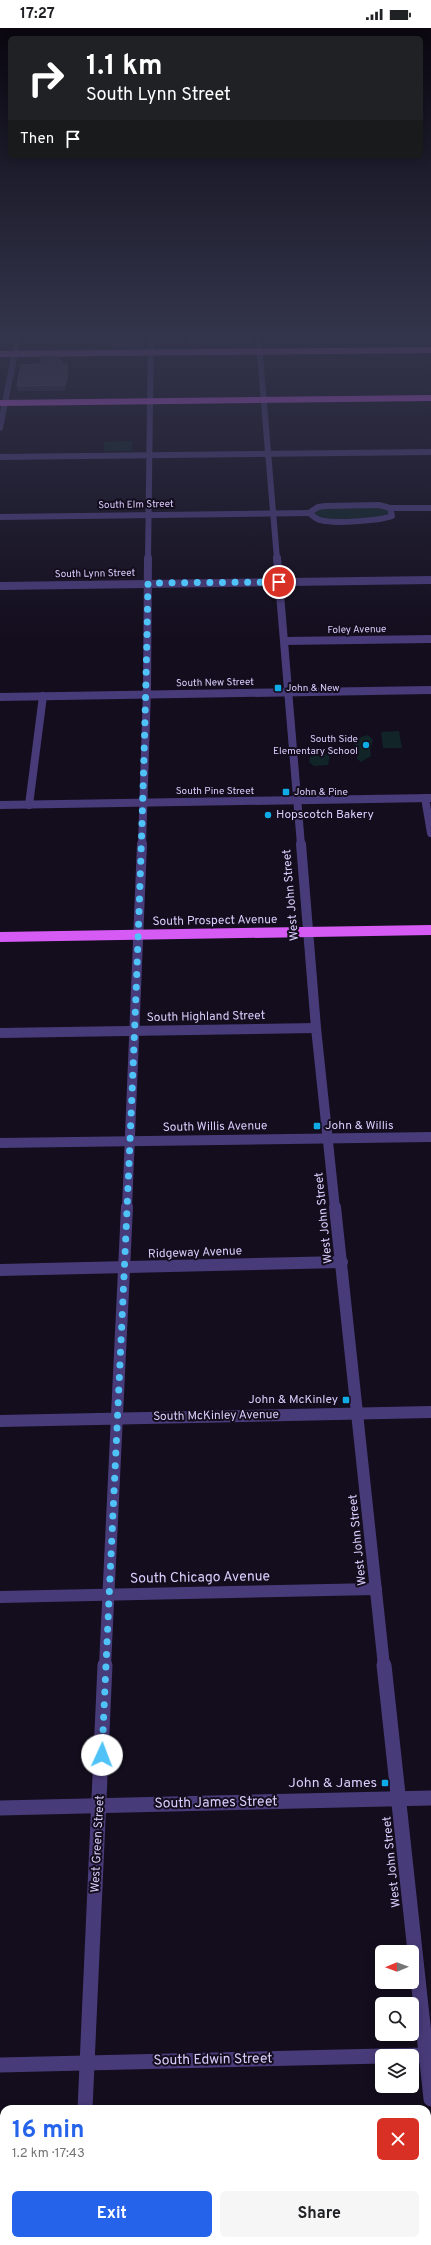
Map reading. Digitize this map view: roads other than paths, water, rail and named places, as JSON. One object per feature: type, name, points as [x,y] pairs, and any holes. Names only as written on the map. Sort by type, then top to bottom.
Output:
[{"type":"main road","name":"South Prospect Avenue","points":[[0,937],[431,930]]},
{"type":"street","name":"West Green Street","points":[[84,2105],[100,1805],[108,1594],[144,802],[150,435]]},
{"type":"street","name":"West John Street","points":[[267,435],[316,1028],[431,2100]]},
{"type":"street","points":[[0,457],[431,452]]},
{"type":"street","points":[[431,508],[390,508],[379,505],[322,506],[309,513],[319,520],[328,521],[380,520],[392,516],[431,515]]},
{"type":"street","points":[[390,508],[392,516]]},
{"type":"street","name":"South Elm Street","points":[[0,517],[309,513]]},
{"type":"street","name":"South Lynn Street","points":[[0,586],[431,580]]},
{"type":"street","name":"Foley Avenue","points":[[284,641],[431,639]]},
{"type":"street","name":"South New Street","points":[[0,697],[431,690]]},
{"type":"street","points":[[29,805],[43,696]]},
{"type":"street","points":[[428,798],[431,833]]},
{"type":"street","name":"South Pine Street","points":[[0,805],[428,798]]},
{"type":"street","name":"South Highland Street","points":[[0,1033],[316,1028]]},
{"type":"street","name":"South Willis Avenue","points":[[0,1143],[431,1137]]},
{"type":"street","name":"Ridgeway Avenue","points":[[0,1270],[342,1262]]},
{"type":"street","name":"South McKinley Avenue","points":[[0,1420],[431,1412]]},
{"type":"street","name":"South Chicago Avenue","points":[[0,1597],[376,1589]]},
{"type":"street","name":"South James Street","points":[[0,1808],[431,1798]]},
{"type":"street","name":"South Edwin Street","points":[[0,2065],[426,2055]]},
{"type":"place","name":"John & New","points":[[278,688]]},
{"type":"place","name":"South Side Elementary School","points":[[366,745]]},
{"type":"place","name":"John & Pine","points":[[286,792]]},
{"type":"place","name":"Hopscotch Bakery","points":[[268,815]]},
{"type":"place","name":"John & Willis","points":[[317,1126]]},
{"type":"place","name":"John & McKinley","points":[[346,1400]]},
{"type":"place","name":"John & James","points":[[385,1783]]}]
